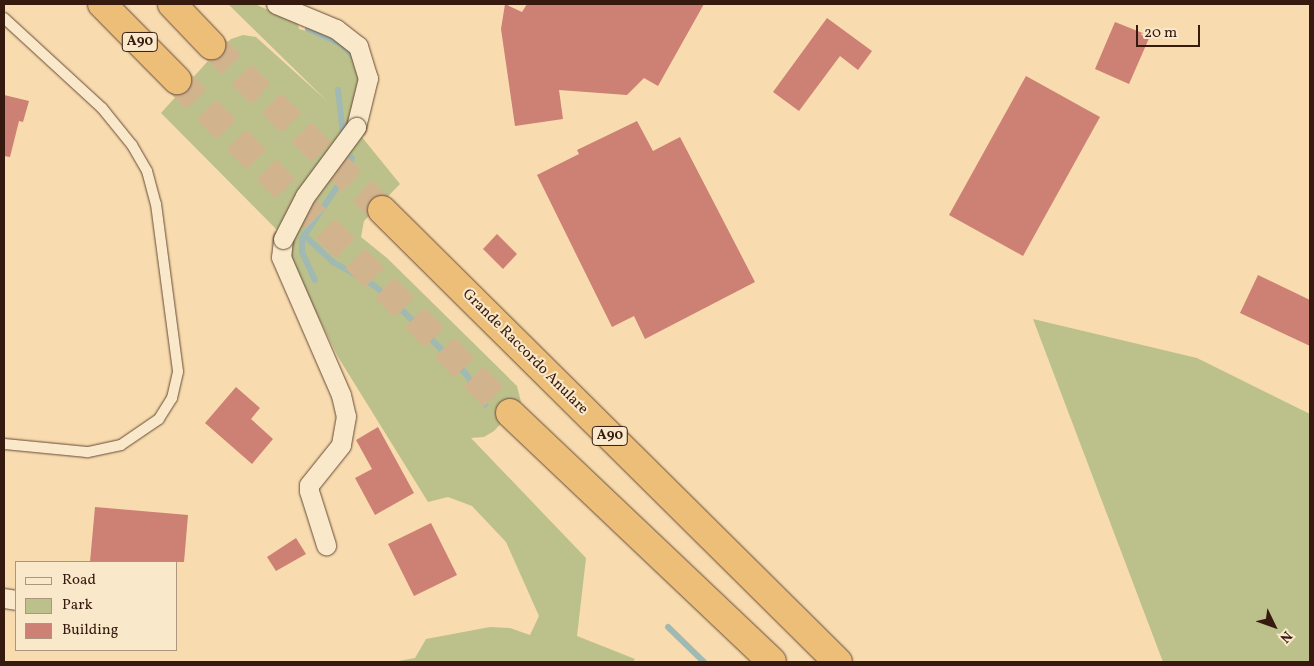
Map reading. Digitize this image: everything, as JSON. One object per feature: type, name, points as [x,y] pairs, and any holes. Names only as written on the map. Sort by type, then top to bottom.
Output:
[{"type":"highway","name":"A90","points":[[102,4],[177,80]]},
{"type":"highway","points":[[172,4],[212,45]]},
{"type":"highway","name":"Grande Raccordo Anulare","points":[[382,210],[838,662]]},
{"type":"highway","points":[[510,413],[772,662]]},
{"type":"street","points":[[276,4],[336,29],[358,46],[368,78],[356,127],[305,196],[283,239],[281,257],[341,395],[346,416],[341,445],[309,485],[326,545]]},
{"type":"lane","points":[[4,18],[102,108],[132,145],[147,171],[156,204],[178,372],[172,398],[159,419],[121,445],[86,452],[4,444]]},
{"type":"green space","points":[[228,4],[255,4],[298,24],[299,29],[306,31],[308,27],[336,39],[350,49],[361,68],[350,124],[301,189],[277,230],[161,113],[217,51],[231,39],[243,35],[256,37],[327,101]]},
{"type":"green space","points":[[361,136],[400,184],[364,221],[361,237],[387,258],[517,386],[521,402],[494,431],[484,437],[471,438],[586,558],[577,636],[635,659],[633,662],[393,662],[415,658],[426,639],[490,627],[510,628],[530,635],[539,616],[506,542],[472,506],[448,497],[428,502],[338,357],[291,261],[293,238],[308,209]]},
{"type":"green space","points":[[1033,319],[1197,358],[1310,414],[1310,662],[1163,662]]},
{"type":"building","points":[[505,4],[522,12],[527,4],[704,4],[658,86],[644,78],[627,95],[559,90],[563,119],[515,126],[501,29]]},
{"type":"building","points":[[827,18],[872,51],[858,70],[840,56],[799,111],[773,92]]},
{"type":"building","points":[[1115,22],[1150,36],[1129,84],[1095,69]]},
{"type":"building","points":[[1026,76],[1100,117],[1023,256],[949,215]]},
{"type":"building","points":[[4,95],[29,101],[23,122],[19,121],[10,157],[4,156]]},
{"type":"building","points":[[637,121],[653,151],[680,137],[755,282],[645,339],[634,316],[612,327],[537,175],[579,154],[577,150]]},
{"type":"building","points":[[497,234],[517,254],[503,269],[483,249]]},
{"type":"building","points":[[1258,275],[1310,300],[1310,346],[1240,313]]},
{"type":"building","points":[[236,387],[260,408],[251,419],[273,439],[252,464],[205,423]]},
{"type":"building","points":[[378,427],[414,493],[375,515],[355,478],[372,469],[356,440]]},
{"type":"building","points":[[95,507],[188,515],[184,562],[90,561]]},
{"type":"building","points":[[431,523],[457,575],[414,596],[388,544]]},
{"type":"building","points":[[296,538],[306,554],[276,571],[267,557]]},
{"type":"waterway","points":[[308,29],[341,44],[355,58]]},
{"type":"waterway","points":[[338,90],[343,134]]},
{"type":"waterway","name":"Grande Raccordo Anulare","points":[[315,280],[302,252],[302,239],[343,178],[352,158]]},
{"type":"waterway","name":"Grande Raccordo Anulare","points":[[304,235],[333,262],[375,286],[398,306],[466,374],[485,404]]},
{"type":"waterway","points":[[668,627],[704,662]]},
{"type":"tunnel","points":[[211,45],[382,210]]},
{"type":"tunnel","points":[[177,80],[510,413]]}]
